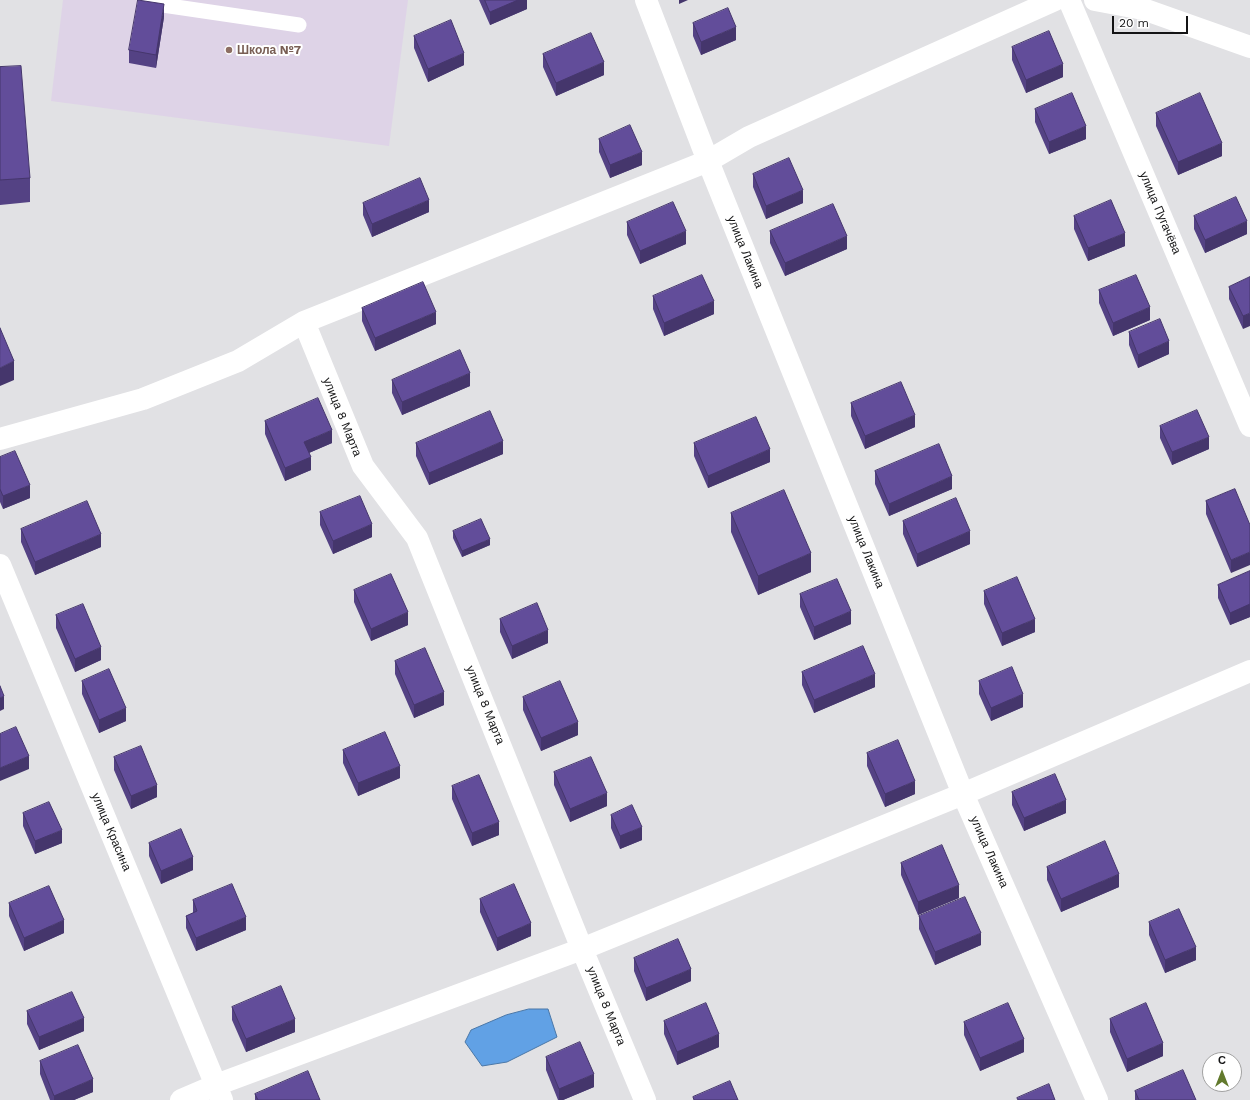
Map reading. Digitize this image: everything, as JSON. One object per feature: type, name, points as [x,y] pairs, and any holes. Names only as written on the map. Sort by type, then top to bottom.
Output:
[{"type":"street","name":"улица Лакина","points":[[646,0],[708,161],[963,794],[1097,1100]]},
{"type":"street","points":[[0,439],[143,399],[238,361],[304,322],[708,161],[749,137],[1055,0]]},
{"type":"street","name":"улица Пугачёва","points":[[1070,0],[1250,426]]},
{"type":"street","points":[[1095,0],[1143,9],[1250,47]]},
{"type":"street","name":"улица 8 Марта","points":[[304,322],[363,466],[417,538],[582,949],[645,1100]]},
{"type":"street","name":"улица Красина","points":[[0,565],[219,1092]]},
{"type":"street","points":[[181,1100],[219,1092],[582,949],[963,794],[1250,671]]},
{"type":"lane","points":[[146,0],[156,4],[299,25]]},
{"type":"shaded area","name":"Школа №7","points":[[63,0],[408,0],[389,146],[51,101]]},
{"type":"water","points":[[529,1009],[548,1009],[557,1037],[507,1062],[482,1066],[465,1042],[471,1030],[506,1015]]},
{"type":"building","points":[[138,0],[164,4],[156,55],[129,50]]},
{"type":"building","points":[[485,0],[518,0],[490,12]]},
{"type":"building","points":[[728,8],[736,27],[701,42],[693,23]]},
{"type":"building","points":[[451,20],[464,53],[428,69],[414,36]]},
{"type":"building","points":[[1049,31],[1063,64],[1026,80],[1012,47]]},
{"type":"building","points":[[591,33],[604,62],[556,83],[543,54]]},
{"type":"building","points":[[21,66],[30,178],[0,180],[0,67]]},
{"type":"building","points":[[1072,93],[1086,126],[1049,142],[1035,109]]},
{"type":"building","points":[[1200,93],[1222,143],[1178,162],[1156,113]]},
{"type":"building","points":[[630,125],[642,152],[610,165],[599,139]]},
{"type":"building","points":[[789,158],[803,190],[766,206],[753,174]]},
{"type":"building","points":[[420,178],[429,200],[372,224],[363,203]]},
{"type":"building","points":[[1236,197],[1247,221],[1205,240],[1194,216]]},
{"type":"building","points":[[1111,200],[1125,233],[1088,248],[1074,216]]},
{"type":"building","points":[[673,202],[686,231],[640,251],[627,222]]},
{"type":"building","points":[[833,204],[847,236],[785,263],[770,231]]},
{"type":"building","points":[[702,275],[714,301],[664,323],[653,296]]},
{"type":"building","points":[[1136,275],[1150,307],[1113,323],[1099,290]]},
{"type":"building","points":[[1250,277],[1250,313],[1243,316],[1229,287]]},
{"type":"building","points":[[423,282],[436,312],[375,338],[362,308]]},
{"type":"building","points":[[1160,319],[1169,341],[1138,355],[1129,332]]},
{"type":"building","points":[[0,328],[14,361],[0,368]]},
{"type":"building","points":[[460,350],[470,373],[402,402],[392,380]]},
{"type":"building","points":[[901,382],[915,415],[865,436],[851,403]]},
{"type":"building","points":[[318,398],[332,430],[304,442],[311,457],[285,468],[265,421]]},
{"type":"building","points":[[1197,410],[1209,437],[1172,452],[1160,426]]},
{"type":"building","points":[[490,411],[503,441],[429,473],[416,443]]},
{"type":"building","points":[[756,417],[770,449],[708,476],[694,443]]},
{"type":"building","points":[[939,444],[952,476],[889,504],[875,471]]},
{"type":"building","points":[[15,451],[30,485],[3,496],[0,489],[0,457]]},
{"type":"building","points":[[1235,489],[1250,525],[1250,552],[1231,560],[1206,501]]},
{"type":"building","points":[[784,490],[811,553],[758,576],[731,513]]},
{"type":"building","points":[[360,496],[372,524],[333,541],[320,512]]},
{"type":"building","points":[[956,498],[970,531],[917,554],[903,521]]},
{"type":"building","points":[[87,501],[101,534],[35,562],[21,529]]},
{"type":"building","points":[[481,519],[490,539],[462,551],[453,531]]},
{"type":"building","points":[[1250,571],[1250,604],[1230,613],[1218,585]]},
{"type":"building","points":[[391,574],[408,612],[371,629],[354,590]]},
{"type":"building","points":[[1017,577],[1035,619],[1002,633],[984,591]]},
{"type":"building","points":[[837,579],[851,611],[814,627],[800,594]]},
{"type":"building","points":[[537,603],[548,630],[512,646],[500,619]]},
{"type":"building","points":[[83,604],[101,647],[75,659],[56,615]]},
{"type":"building","points":[[863,646],[875,674],[814,700],[802,672]]},
{"type":"building","points":[[425,648],[444,692],[414,705],[395,661]]},
{"type":"building","points":[[1012,667],[1023,694],[991,708],[979,681]]},
{"type":"building","points":[[109,669],[126,708],[99,720],[82,681]]},
{"type":"building","points":[[560,681],[578,722],[541,738],[523,697]]},
{"type":"building","points":[[0,686],[4,696],[0,698]]},
{"type":"building","points":[[16,727],[29,756],[0,768],[0,734]]},
{"type":"building","points":[[385,732],[400,766],[358,783],[343,750]]},
{"type":"building","points":[[898,740],[915,781],[885,794],[867,753]]},
{"type":"building","points":[[141,746],[157,785],[131,796],[114,757]]},
{"type":"building","points":[[591,757],[607,793],[570,809],[554,772]]},
{"type":"building","points":[[1055,774],[1066,800],[1024,818],[1012,792]]},
{"type":"building","points":[[479,775],[499,822],[472,833],[452,786]]},
{"type":"building","points":[[49,802],[62,830],[35,841],[23,813]]},
{"type":"building","points":[[632,805],[642,827],[620,836],[611,815]]},
{"type":"building","points":[[181,829],[193,857],[161,871],[149,843]]},
{"type":"building","points":[[1105,841],[1119,874],[1061,899],[1047,867]]},
{"type":"building","points":[[942,845],[959,885],[918,902],[901,863]]},
{"type":"building","points":[[232,884],[246,917],[196,938],[186,916],[197,911],[193,900]]},
{"type":"building","points":[[514,884],[531,923],[497,938],[480,899]]},
{"type":"building","points":[[49,886],[64,920],[24,938],[9,903]]},
{"type":"building","points":[[965,897],[981,933],[935,952],[919,916]]},
{"type":"building","points":[[1179,909],[1196,947],[1165,960],[1149,922]]},
{"type":"building","points":[[678,939],[691,969],[646,988],[634,958]]},
{"type":"building","points":[[281,986],[295,1019],[246,1039],[232,1007]]},
{"type":"building","points":[[72,992],[84,1018],[39,1037],[27,1011]]},
{"type":"building","points":[[706,1003],[719,1034],[677,1052],[664,1021]]},
{"type":"building","points":[[1008,1003],[1024,1039],[980,1058],[964,1022]]},
{"type":"building","points":[[1146,1003],[1163,1043],[1127,1059],[1110,1019]]},
{"type":"building","points":[[580,1042],[594,1074],[559,1089],[546,1057]]},
{"type":"building","points":[[78,1045],[93,1079],[54,1096],[40,1061]]},
{"type":"building","points":[[1183,1070],[1196,1100],[1139,1100],[1135,1091]]},
{"type":"building","points":[[308,1071],[320,1100],[258,1100],[255,1094]]},
{"type":"building","points":[[730,1081],[738,1100],[694,1100],[693,1097]]},
{"type":"building","points":[[1049,1084],[1055,1100],[1018,1100],[1017,1098]]},
{"type":"place","name":"Школа №7","points":[[229,50]]}]
